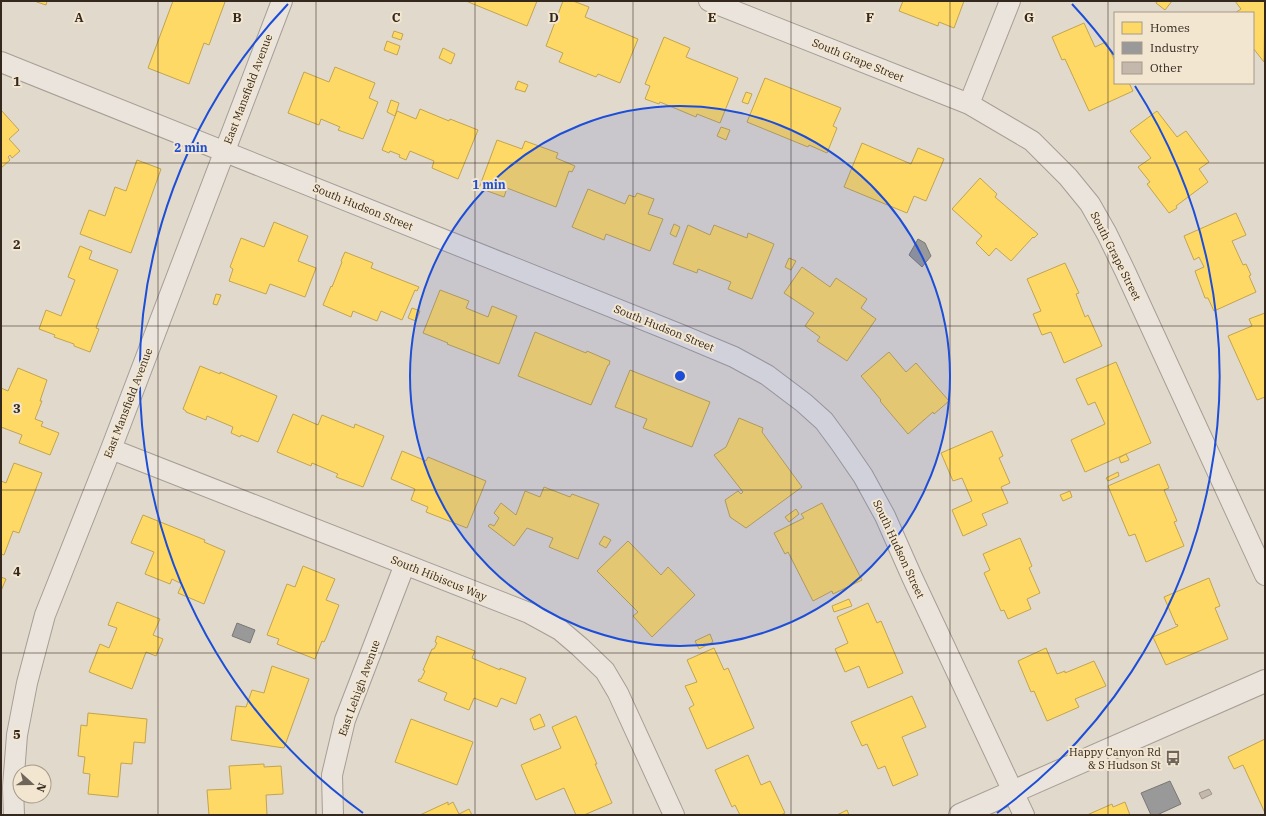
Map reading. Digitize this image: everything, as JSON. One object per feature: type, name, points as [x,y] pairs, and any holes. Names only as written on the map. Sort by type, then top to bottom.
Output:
[{"type":"street","name":"East Mansfield Avenue","points":[[14,815],[17,735],[27,683],[45,615],[111,449],[282,1]]},
{"type":"street","name":"South Grape Street","points":[[709,1],[969,104],[1032,141],[1068,177],[1090,204],[1107,234],[1265,575]]},
{"type":"street","points":[[969,104],[1010,1]]},
{"type":"street","name":"South Hudson Street","points":[[1,62],[693,340],[734,357],[767,375],[804,403],[828,427],[850,457],[869,487],[885,516],[915,585],[1014,791],[1024,815]]},
{"type":"street","name":"South Hibiscus Way","points":[[111,449],[529,613],[560,630],[605,671],[618,692],[674,815]]},
{"type":"street","name":"East Lehigh Avenue","points":[[333,815],[332,776],[345,720],[405,564]]},
{"type":"street","points":[[960,815],[1265,681]]},
{"type":"building: Homes","points":[[34,1],[47,1],[46,5]]},
{"type":"building: Homes","points":[[173,1],[225,2],[209,45],[204,43],[189,84],[148,68]]},
{"type":"building: Homes","points":[[466,1],[537,1],[527,26]]},
{"type":"building: Homes","points":[[563,1],[573,1],[589,7],[585,17],[638,39],[620,83],[598,74],[596,77],[559,62],[563,53],[546,46]]},
{"type":"building: Homes","points":[[903,1],[964,1],[954,28],[939,22],[938,26],[899,11]]},
{"type":"building: Homes","points":[[1157,1],[1172,1],[1165,10],[1156,3]]},
{"type":"building: Homes","points":[[1235,1],[1265,1],[1264,62],[1254,49],[1254,12],[1236,12],[1241,9]]},
{"type":"building: Homes","points":[[1084,23],[1095,47],[1106,42],[1114,59],[1114,84],[1130,84],[1133,91],[1089,111],[1065,59],[1062,60],[1052,37]]},
{"type":"building: Homes","points":[[394,31],[403,34],[401,40],[392,37]]},
{"type":"building: Homes","points":[[664,37],[690,48],[686,57],[738,78],[720,123],[697,114],[696,117],[660,102],[659,104],[645,99],[650,86],[645,84]]},
{"type":"building: Homes","points":[[387,41],[400,46],[397,55],[384,50]]},
{"type":"building: Homes","points":[[443,48],[455,54],[451,64],[439,58]]},
{"type":"building: Homes","points":[[335,67],[375,83],[369,98],[378,102],[363,139],[338,130],[340,127],[321,119],[319,125],[288,113],[304,72],[329,82]]},
{"type":"building: Homes","points":[[765,78],[841,108],[833,126],[837,128],[827,153],[809,145],[808,147],[747,122]]},
{"type":"building: Homes","points":[[518,81],[528,85],[525,92],[515,89]]},
{"type":"building: Homes","points":[[746,92],[752,94],[748,104],[742,102]]},
{"type":"building: Homes","points":[[391,100],[399,103],[395,116],[387,112]]},
{"type":"building: Homes","points":[[420,109],[449,121],[450,119],[478,130],[458,179],[432,168],[434,161],[410,151],[406,160],[399,157],[400,155],[382,150],[397,111],[416,119]]},
{"type":"building: Homes","points":[[1,110],[19,130],[9,139],[20,151],[12,158],[10,155],[8,157],[10,160],[1,168]]},
{"type":"building: Homes","points":[[1157,111],[1177,137],[1186,131],[1209,162],[1199,169],[1208,182],[1169,213],[1147,184],[1150,182],[1138,167],[1151,158],[1130,131]]},
{"type":"building: Homes","points":[[721,127],[730,130],[726,140],[717,136]]},
{"type":"building: Homes","points":[[497,140],[522,149],[525,141],[558,153],[556,158],[575,166],[572,172],[569,171],[556,207],[507,188],[504,197],[479,188]]},
{"type":"building: Homes","points":[[862,143],[911,164],[918,148],[944,159],[926,201],[914,196],[907,213],[844,187]]},
{"type":"building: Homes","points":[[137,160],[161,169],[131,253],[80,234],[89,210],[105,216],[115,187],[126,191]]},
{"type":"building: Homes","points":[[980,178],[997,194],[995,197],[1038,234],[1034,238],[1033,237],[1011,261],[996,248],[989,256],[976,243],[982,236],[952,209]]},
{"type":"building: Homes","points":[[588,189],[625,204],[629,195],[635,197],[637,193],[654,199],[648,214],[663,219],[650,251],[606,234],[604,240],[572,227]]},
{"type":"building: Homes","points":[[1236,213],[1246,235],[1232,241],[1243,265],[1246,264],[1251,275],[1249,276],[1256,292],[1214,311],[1208,298],[1205,298],[1195,271],[1204,267],[1199,257],[1194,260],[1184,236]]},
{"type":"building: Homes","points":[[274,222],[308,236],[298,261],[316,268],[305,297],[270,284],[266,294],[229,281],[233,269],[230,267],[241,238],[264,247]]},
{"type":"building: Homes","points":[[674,224],[680,227],[676,237],[670,234]]},
{"type":"building: Homes","points":[[688,225],[710,235],[714,225],[747,238],[748,233],[774,244],[752,299],[728,289],[731,282],[698,269],[697,273],[673,264]]},
{"type":"building: Homes","points":[[80,246],[92,251],[89,259],[118,270],[96,328],[99,329],[90,352],[39,329],[46,310],[61,316],[75,280],[68,277]]},
{"type":"building: Homes","points":[[345,252],[373,263],[371,268],[419,287],[417,291],[415,290],[402,320],[381,311],[377,321],[353,311],[351,317],[323,305],[331,286],[332,287]]},
{"type":"building: Homes","points":[[789,258],[796,261],[791,270],[785,267]]},
{"type":"building: Homes","points":[[1065,263],[1079,293],[1076,294],[1085,317],[1088,315],[1102,346],[1064,363],[1051,332],[1042,335],[1033,314],[1041,311],[1027,279]]},
{"type":"building: Homes","points":[[802,267],[830,287],[836,278],[867,299],[861,308],[876,319],[847,361],[817,341],[820,337],[805,326],[814,313],[784,293]]},
{"type":"building: Homes","points":[[440,290],[469,301],[466,308],[488,317],[492,306],[517,316],[499,364],[423,333]]},
{"type":"building: Homes","points":[[216,294],[221,295],[217,305],[213,304]]},
{"type":"building: Homes","points":[[412,308],[420,311],[416,321],[408,318]]},
{"type":"building: Homes","points":[[1265,313],[1265,397],[1257,400],[1228,336],[1252,326],[1249,319]]},
{"type":"building: Homes","points":[[535,332],[610,361],[591,405],[518,376]]},
{"type":"building: Homes","points":[[889,352],[906,372],[916,363],[949,401],[934,414],[933,412],[908,434],[861,376]]},
{"type":"building: Homes","points":[[1116,362],[1151,443],[1085,472],[1071,440],[1105,424],[1095,402],[1088,405],[1076,379]]},
{"type":"building: Homes","points":[[200,366],[220,374],[220,372],[277,396],[258,442],[241,435],[240,437],[231,433],[233,427],[207,416],[206,420],[186,412],[183,409]]},
{"type":"building: Homes","points":[[18,368],[47,380],[40,401],[42,401],[35,419],[43,422],[41,426],[59,433],[50,455],[19,443],[22,435],[1,427],[1,388],[8,391]]},
{"type":"building: Homes","points":[[630,370],[710,402],[692,447],[643,428],[647,419],[615,407]]},
{"type":"building: Homes","points":[[293,414],[318,425],[322,415],[354,428],[355,424],[384,436],[363,487],[336,477],[338,474],[312,463],[311,466],[277,452]]},
{"type":"building: Homes","points":[[739,418],[763,428],[762,432],[802,487],[746,528],[730,517],[725,500],[738,491],[741,494],[743,492],[714,455],[726,447]]},
{"type":"building: Homes","points":[[992,431],[1003,456],[999,458],[1010,483],[1001,487],[1008,503],[982,514],[987,525],[963,536],[952,510],[972,501],[962,478],[953,481],[941,453]]},
{"type":"building: Homes","points":[[402,451],[426,461],[428,457],[486,481],[467,528],[426,512],[428,507],[411,500],[415,489],[391,479]]},
{"type":"building: Homes","points":[[1126,454],[1129,460],[1121,463],[1119,458]]},
{"type":"building: Homes","points":[[14,463],[42,473],[19,533],[13,531],[4,555],[1,554],[1,481],[6,483]]},
{"type":"building: Homes","points":[[1159,464],[1169,488],[1164,490],[1177,521],[1174,522],[1184,546],[1146,562],[1135,534],[1129,536],[1108,486]]},
{"type":"building: Homes","points":[[1118,472],[1119,476],[1108,481],[1106,478]]},
{"type":"building: Homes","points":[[544,487],[570,497],[572,494],[599,504],[578,559],[549,547],[553,538],[527,528],[514,546],[488,526],[490,524],[494,526],[499,518],[494,513],[501,503],[516,515],[525,491],[540,497]]},
{"type":"building: Homes","points":[[1070,491],[1072,497],[1063,501],[1060,495]]},
{"type":"building: Homes","points":[[822,503],[862,580],[833,594],[832,591],[813,601],[788,552],[785,554],[774,533],[804,518],[801,514]]},
{"type":"building: Homes","points":[[796,509],[799,514],[789,522],[785,517]]},
{"type":"building: Homes","points":[[143,515],[205,540],[204,542],[225,551],[204,604],[178,593],[182,584],[172,579],[170,584],[145,574],[154,552],[131,543]]},
{"type":"building: Homes","points":[[604,536],[611,540],[606,548],[599,544]]},
{"type":"building: Homes","points":[[1020,538],[1032,566],[1029,568],[1040,593],[1027,599],[1031,609],[1008,619],[1004,610],[1001,611],[984,573],[990,570],[983,554]]},
{"type":"building: Homes","points":[[628,541],[661,575],[668,567],[695,595],[652,637],[633,616],[638,612],[597,571]]},
{"type":"building: Homes","points":[[303,566],[335,579],[326,600],[339,605],[326,638],[324,642],[322,641],[315,659],[277,644],[279,639],[267,635],[287,584],[295,587]]},
{"type":"building: Homes","points":[[1,577],[6,579],[1,591]]},
{"type":"building: Homes","points":[[1209,578],[1220,606],[1215,608],[1228,639],[1166,665],[1153,637],[1178,626],[1177,624],[1176,625],[1164,597]]},
{"type":"building: Homes","points":[[849,599],[852,606],[834,612],[832,606]]},
{"type":"building: Homes","points":[[117,602],[160,619],[153,635],[163,639],[156,656],[146,652],[132,689],[89,672],[100,644],[109,648],[117,628],[108,625]]},
{"type":"building: Homes","points":[[868,603],[877,623],[881,621],[903,673],[868,688],[859,666],[845,672],[835,649],[848,643],[837,617]]},
{"type":"building: Homes","points":[[710,634],[713,642],[699,649],[695,641]]},
{"type":"building: Homes","points":[[437,636],[475,651],[472,658],[500,670],[500,668],[526,678],[516,704],[501,698],[497,707],[474,698],[469,710],[444,700],[447,693],[418,681],[421,679],[425,671],[423,670],[432,649],[434,649],[437,643],[435,642]]},
{"type":"building: Homes","points":[[714,648],[724,670],[728,668],[754,728],[707,749],[689,708],[694,705],[685,686],[697,682],[687,660]]},
{"type":"building: Homes","points":[[1046,648],[1057,674],[1065,671],[1065,673],[1094,661],[1106,686],[1075,699],[1079,707],[1047,721],[1034,691],[1031,692],[1018,661]]},
{"type":"building: Homes","points":[[272,666],[309,679],[284,748],[231,740],[236,706],[246,707],[252,690],[264,693]]},
{"type":"building: Homes","points":[[912,696],[926,727],[902,737],[918,775],[893,786],[885,766],[878,769],[867,744],[862,746],[851,722]]},
{"type":"building: Homes","points":[[88,713],[147,719],[145,743],[134,742],[132,764],[121,763],[118,797],[88,794],[90,774],[83,773],[85,757],[78,756],[81,725],[87,726]]},
{"type":"building: Homes","points":[[540,714],[545,726],[534,730],[530,719]]},
{"type":"building: Homes","points":[[576,716],[612,803],[584,815],[576,815],[564,788],[536,800],[521,765],[561,748],[552,727]]},
{"type":"building: Homes","points":[[411,719],[473,742],[457,785],[395,762]]},
{"type":"building: Homes","points":[[1265,739],[1265,813],[1243,765],[1234,769],[1228,757]]},
{"type":"building: Homes","points":[[748,755],[761,785],[770,781],[785,813],[781,815],[740,815],[735,805],[732,807],[715,770]]},
{"type":"building: Homes","points":[[264,764],[264,767],[281,766],[283,791],[283,794],[266,795],[267,815],[209,815],[207,790],[231,789],[229,766]]},
{"type":"building: Homes","points":[[448,802],[448,805],[453,802],[459,814],[469,809],[472,815],[420,815]]},
{"type":"building: Homes","points":[[1125,802],[1130,815],[1087,815],[1112,804],[1113,807]]},
{"type":"building: Homes","points":[[847,810],[849,815],[837,815]]},
{"type":"building: Industry","points":[[918,239],[925,243],[931,256],[922,267],[909,255]]},
{"type":"building: Industry","points":[[237,623],[255,630],[250,643],[232,636]]},
{"type":"building: Industry","points":[[1170,781],[1181,804],[1157,815],[1151,815],[1141,793]]},
{"type":"building: Other","points":[[1209,789],[1212,794],[1202,799],[1199,793]]},
{"type":"place","name":"Happy Canyon Rd & S Hudson St","points":[[1173,758]]}]
